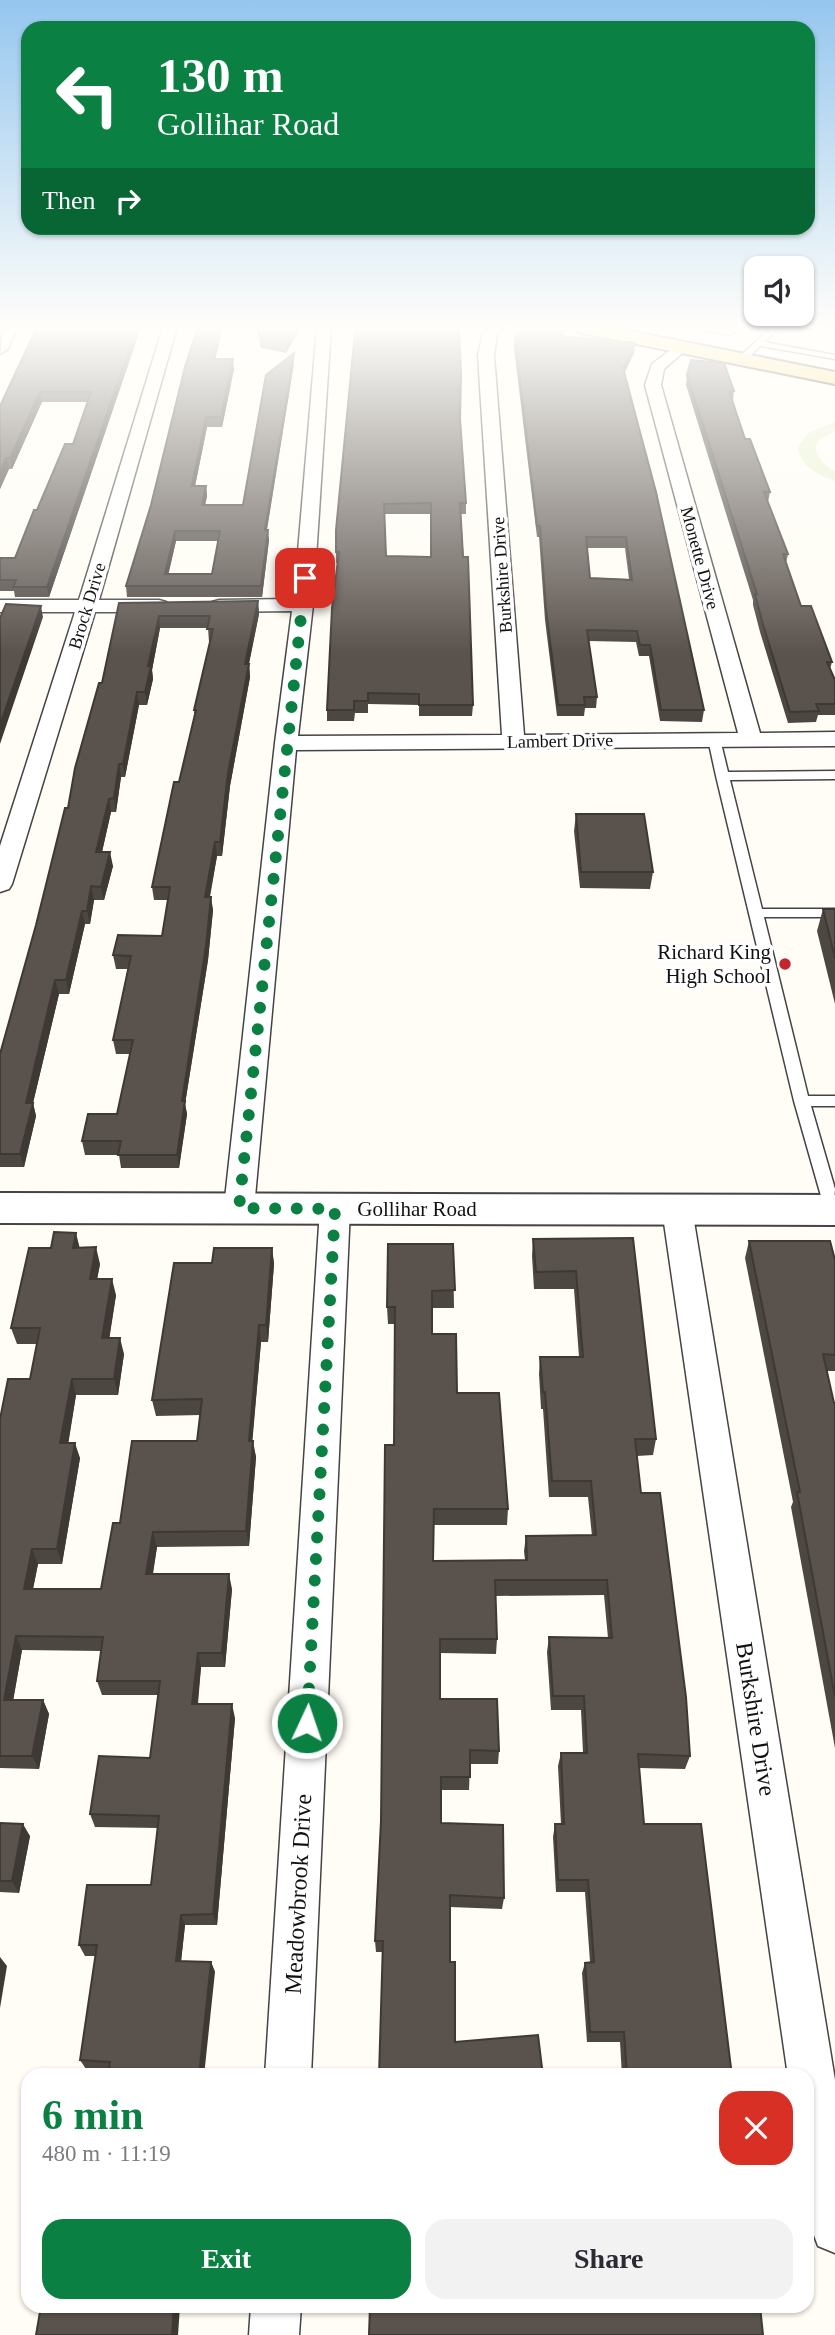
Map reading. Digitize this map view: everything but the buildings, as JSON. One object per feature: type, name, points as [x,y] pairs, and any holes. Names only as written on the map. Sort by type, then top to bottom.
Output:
[{"type":"street","name":"Brock Drive","points":[[0,884],[138,436]]},
{"type":"street","points":[[239,1208],[286,743],[303,605],[316,436]]},
{"type":"street","name":"Burkshire Drive","points":[[492,436],[514,742]]},
{"type":"street","name":"Monette Drive","points":[[667,436],[750,738]]},
{"type":"street","points":[[0,606],[303,605]]},
{"type":"street","name":"Lambert Drive","points":[[286,743],[835,739]]},
{"type":"street","name":"Gollihar Road","points":[[0,1208],[834,1210]]},
{"type":"street","name":"Meadowbrook Drive","points":[[288,2068],[335,1209]]},
{"type":"street","name":"Burkshire Drive","points":[[677,1209],[810,2068]]},
{"type":"street","name":"Burkshire Drive","points":[[814,2093],[835,2229]]},
{"type":"street","points":[[274,2335],[276,2313]]},
{"type":"lane","points":[[714,739],[802,1101],[834,1210]]},
{"type":"lane","points":[[722,776],[835,775]]},
{"type":"lane","points":[[755,913],[835,913]]},
{"type":"lane","points":[[802,1101],[835,1101]]},
{"type":"green space","points":[[806,436],[826,436],[819,440],[815,448],[822,462],[835,472],[835,481],[806,465],[798,447]]},
{"type":"place","name":"Richard King High School","points":[[785,964]]},
{"type":"route","points":[[305,578],[239,1208],[335,1209],[307,1723]]}]
